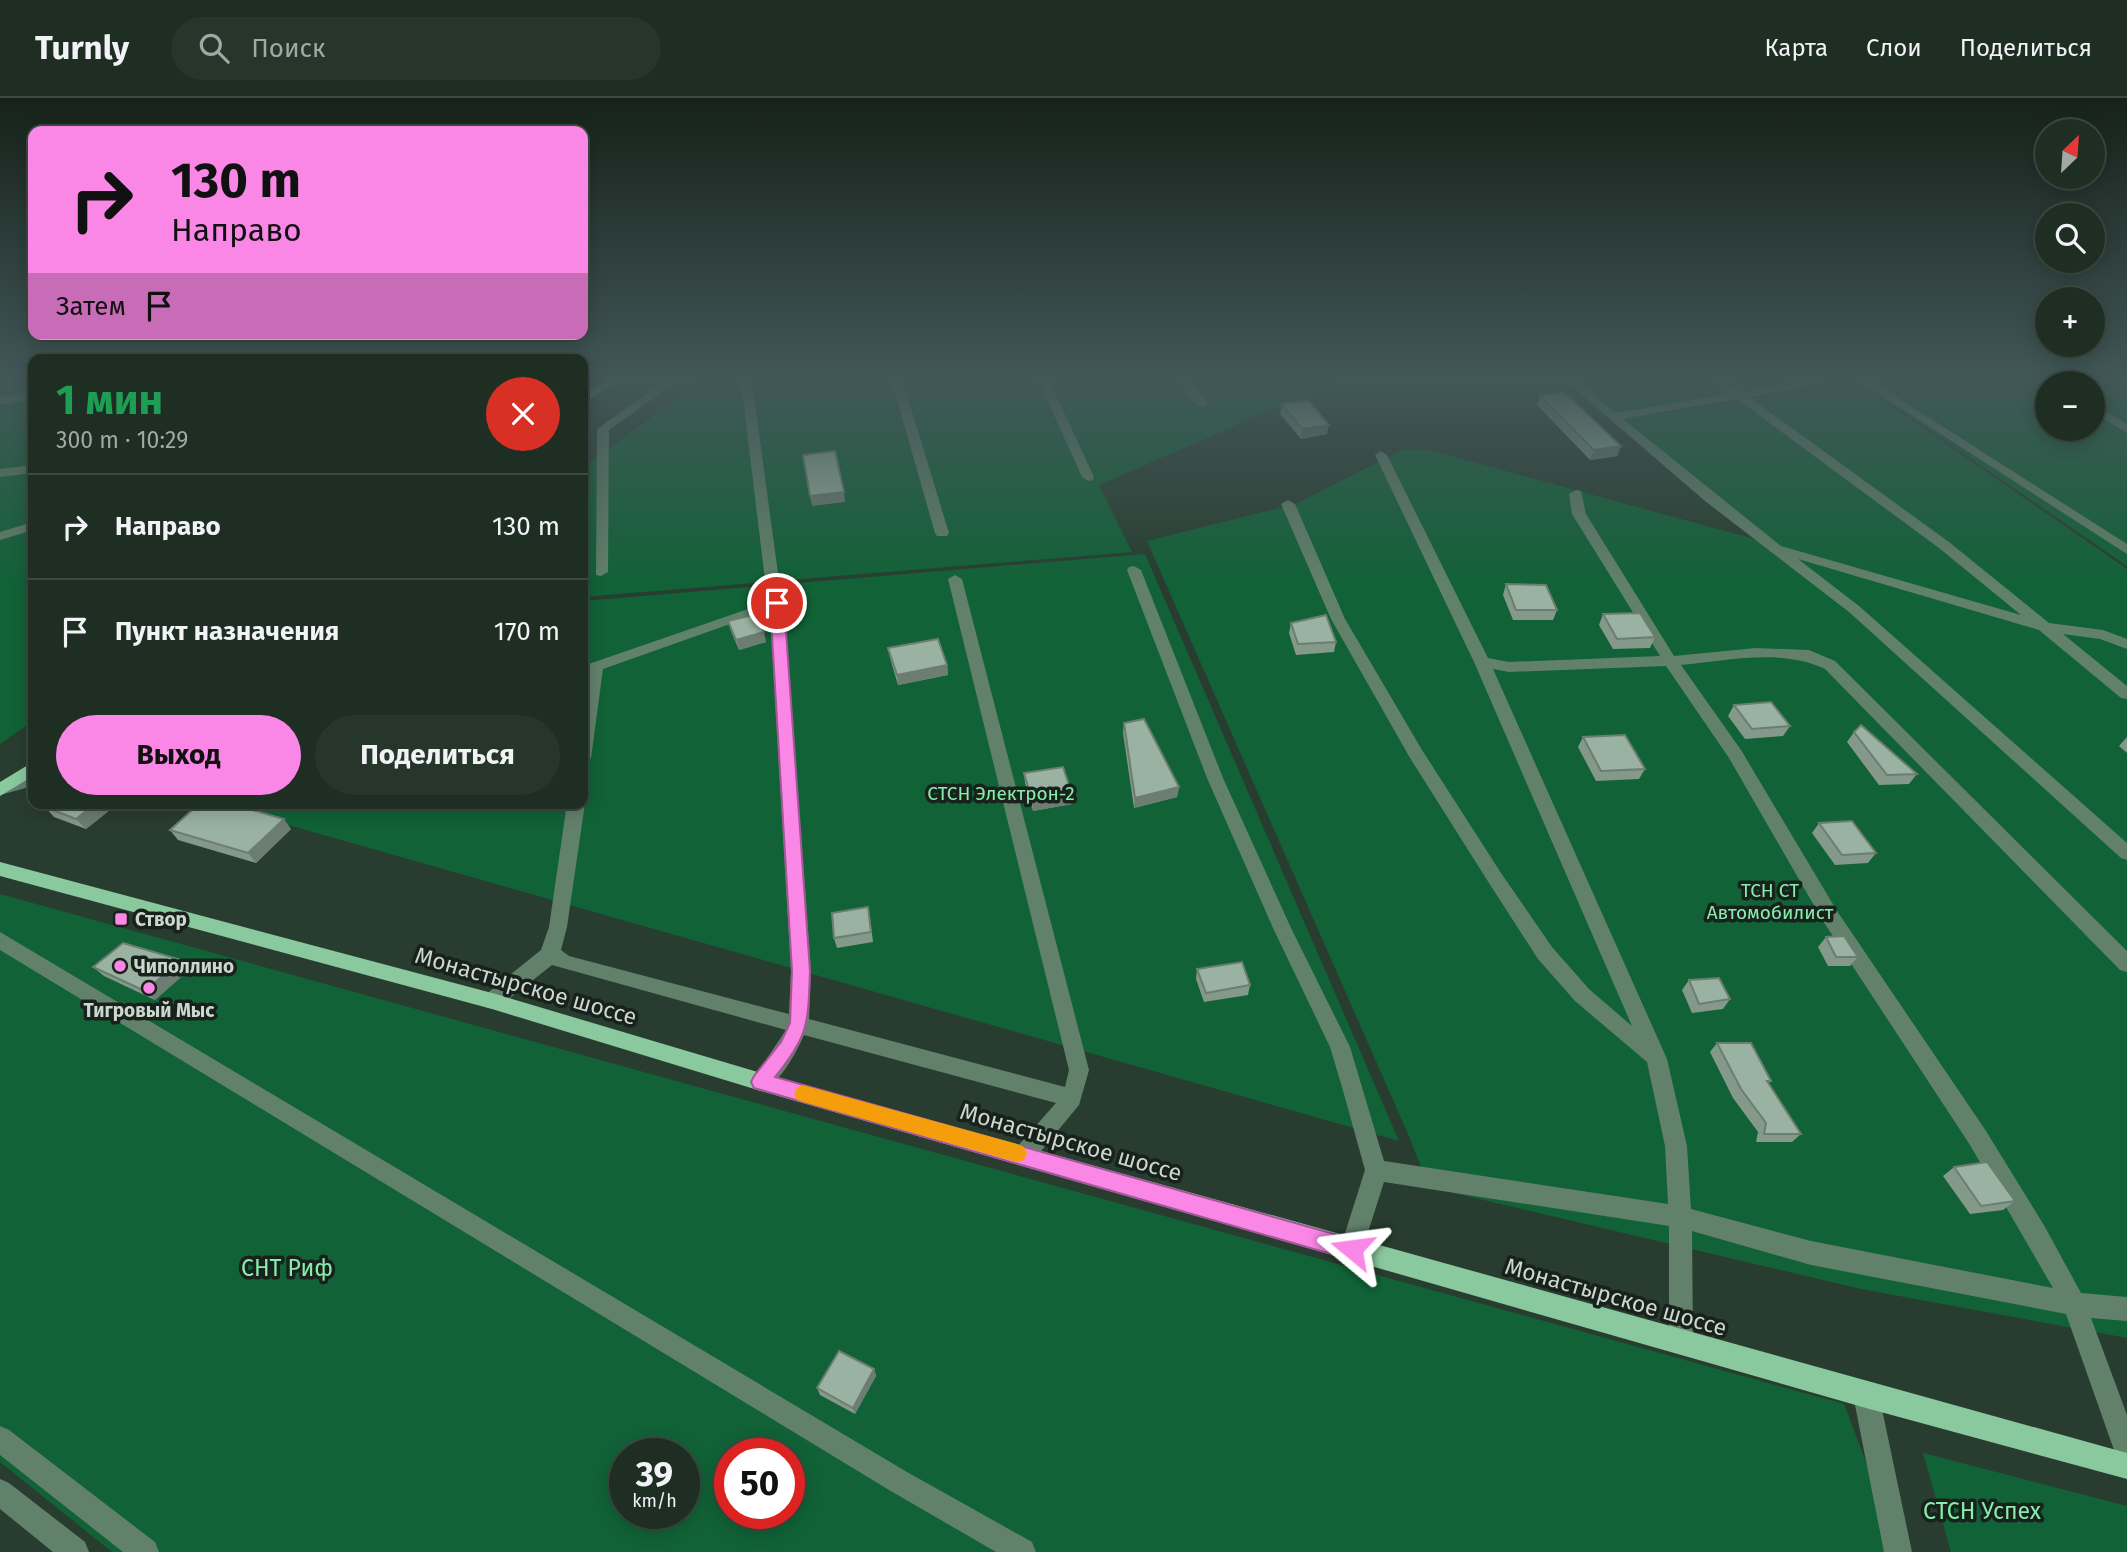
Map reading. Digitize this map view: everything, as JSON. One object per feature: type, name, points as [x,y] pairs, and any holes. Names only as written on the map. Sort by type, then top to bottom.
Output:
[{"type":"main road","points":[[1,789],[28,771]]},
{"type":"main road","name":"Монастырское шоссе","points":[[0,869],[492,1001],[761,1082],[1866,1395],[2127,1466]]},
{"type":"street","points":[[601,572],[603,450]]},
{"type":"street","points":[[755,450],[775,595],[801,971],[799,1023],[788,1047],[761,1082]]},
{"type":"street","points":[[917,450],[942,533]]},
{"type":"street","points":[[1075,450],[1088,477]]},
{"type":"street","points":[[1654,450],[1772,547],[1854,609],[2127,853]]},
{"type":"street","points":[[1814,450],[1944,545],[2127,694]]},
{"type":"street","points":[[1971,450],[2127,550]]},
{"type":"street","points":[[1381,455],[1482,662],[1657,1059],[1676,1146],[1680,1217],[1681,1342]]},
{"type":"street","points":[[0,472],[28,469]]},
{"type":"street","points":[[1576,494],[1579,514],[1670,661],[1735,754],[1830,916],[1978,1139],[2037,1236],[2074,1304],[2127,1450]]},
{"type":"street","points":[[1288,504],[1338,619],[1416,754],[1516,910],[1545,953],[1582,995],[1657,1059]]},
{"type":"street","points":[[0,536],[28,528]]},
{"type":"street","points":[[1772,547],[2046,627],[2103,635],[2127,644]]},
{"type":"street","points":[[1134,570],[1215,778],[1282,928],[1340,1047],[1376,1170],[1352,1249]]},
{"type":"street","points":[[955,579],[1079,1070],[1078,1086],[1072,1098],[1024,1155]]},
{"type":"street","points":[[589,669],[775,595]]},
{"type":"street","points":[[1482,662],[1509,667],[1670,661],[1756,653],[1809,655],[1830,665],[2127,964]]},
{"type":"street","points":[[1,789],[28,781]]},
{"type":"street","points":[[492,1001],[543,962],[550,953],[558,927],[575,809]]},
{"type":"street","points":[[0,940],[862,1459],[1022,1552]]},
{"type":"street","points":[[550,953],[563,962],[1072,1098]]},
{"type":"street","points":[[1376,1170],[1680,1217],[1811,1253],[2074,1304],[2127,1309]]},
{"type":"street","points":[[1866,1395],[1898,1552]]},
{"type":"street","points":[[0,1439],[145,1552]]},
{"type":"street","points":[[0,1493],[75,1552]]},
{"type":"green space","points":[[0,450],[28,450],[28,724],[0,744]]},
{"type":"green space","points":[[607,450],[1180,450],[1099,485],[1132,552],[588,597],[588,463]]},
{"type":"green space","name":"ТСН СТ Автомобилист","points":[[1402,450],[1429,450],[1773,544],[1660,450],[1955,450],[2127,569],[2127,1338],[1861,1289],[1429,1187],[1147,541],[1295,504]]},
{"type":"green space","points":[[1958,450],[2127,450],[2127,566]]},
{"type":"green space","name":"СТСН Электрон-2","points":[[1145,554],[1399,1141],[232,809],[588,809],[588,601]]},
{"type":"green space","name":"СНТ Риф","points":[[0,894],[1844,1404],[1900,1552],[112,1552],[0,1462]]},
{"type":"green space","name":"СТСН Успех","points":[[1923,1453],[2127,1506],[2127,1552],[1951,1552]]},
{"type":"building","points":[[835,451],[844,492],[810,496],[803,455]]},
{"type":"building","points":[[1506,584],[1546,585],[1557,610],[1516,610]]},
{"type":"building","points":[[1640,613],[1655,637],[1617,639],[1603,614]]},
{"type":"building","points":[[756,614],[764,632],[736,640],[728,621]]},
{"type":"building","points":[[1326,615],[1336,642],[1298,644],[1291,623]]},
{"type":"building","points":[[938,639],[947,665],[897,675],[888,648]]},
{"type":"building","points":[[1771,702],[1790,726],[1752,729],[1734,705]]},
{"type":"building","points":[[1144,719],[1179,787],[1135,798],[1124,723]]},
{"type":"building","points":[[1861,725],[1917,774],[1887,775],[1854,732]]},
{"type":"building","points":[[1625,735],[1645,769],[1601,771],[1583,737]]},
{"type":"building","points":[[1063,767],[1072,794],[1032,800],[1024,773]]},
{"type":"building","points":[[50,809],[88,809],[76,819]]},
{"type":"building","points":[[193,809],[248,809],[284,819],[248,853],[170,830]]},
{"type":"building","points":[[1852,821],[1876,853],[1842,855],[1819,823]]},
{"type":"building","points":[[868,907],[871,932],[834,938],[832,913]]},
{"type":"building","points":[[1844,936],[1858,957],[1836,957],[1826,937]]},
{"type":"building","name":"Тигровый Мыс","points":[[123,943],[181,960],[145,991],[93,967]]},
{"type":"building","points":[[1242,962],[1250,985],[1206,993],[1197,969]]},
{"type":"building","points":[[1719,978],[1730,999],[1699,1004],[1689,980]]},
{"type":"building","points":[[1717,1043],[1751,1043],[1771,1081],[1767,1081],[1801,1134],[1764,1134],[1766,1123],[1741,1089]]},
{"type":"building","points":[[1987,1162],[2015,1201],[1981,1206],[1954,1167]]},
{"type":"building","points":[[839,1351],[874,1369],[853,1408],[817,1388]]},
{"type":"slow traffic","points":[[803,1094],[1017,1153]]},
{"type":"place","name":"Створ","points":[[121,919]]},
{"type":"place","name":"Чиполлино","points":[[120,966]]},
{"type":"place","name":"Тигровый Мыс","points":[[149,988]]},
{"type":"route","points":[[777,603],[801,971],[799,1023],[788,1047],[761,1082],[1352,1249]]}]
